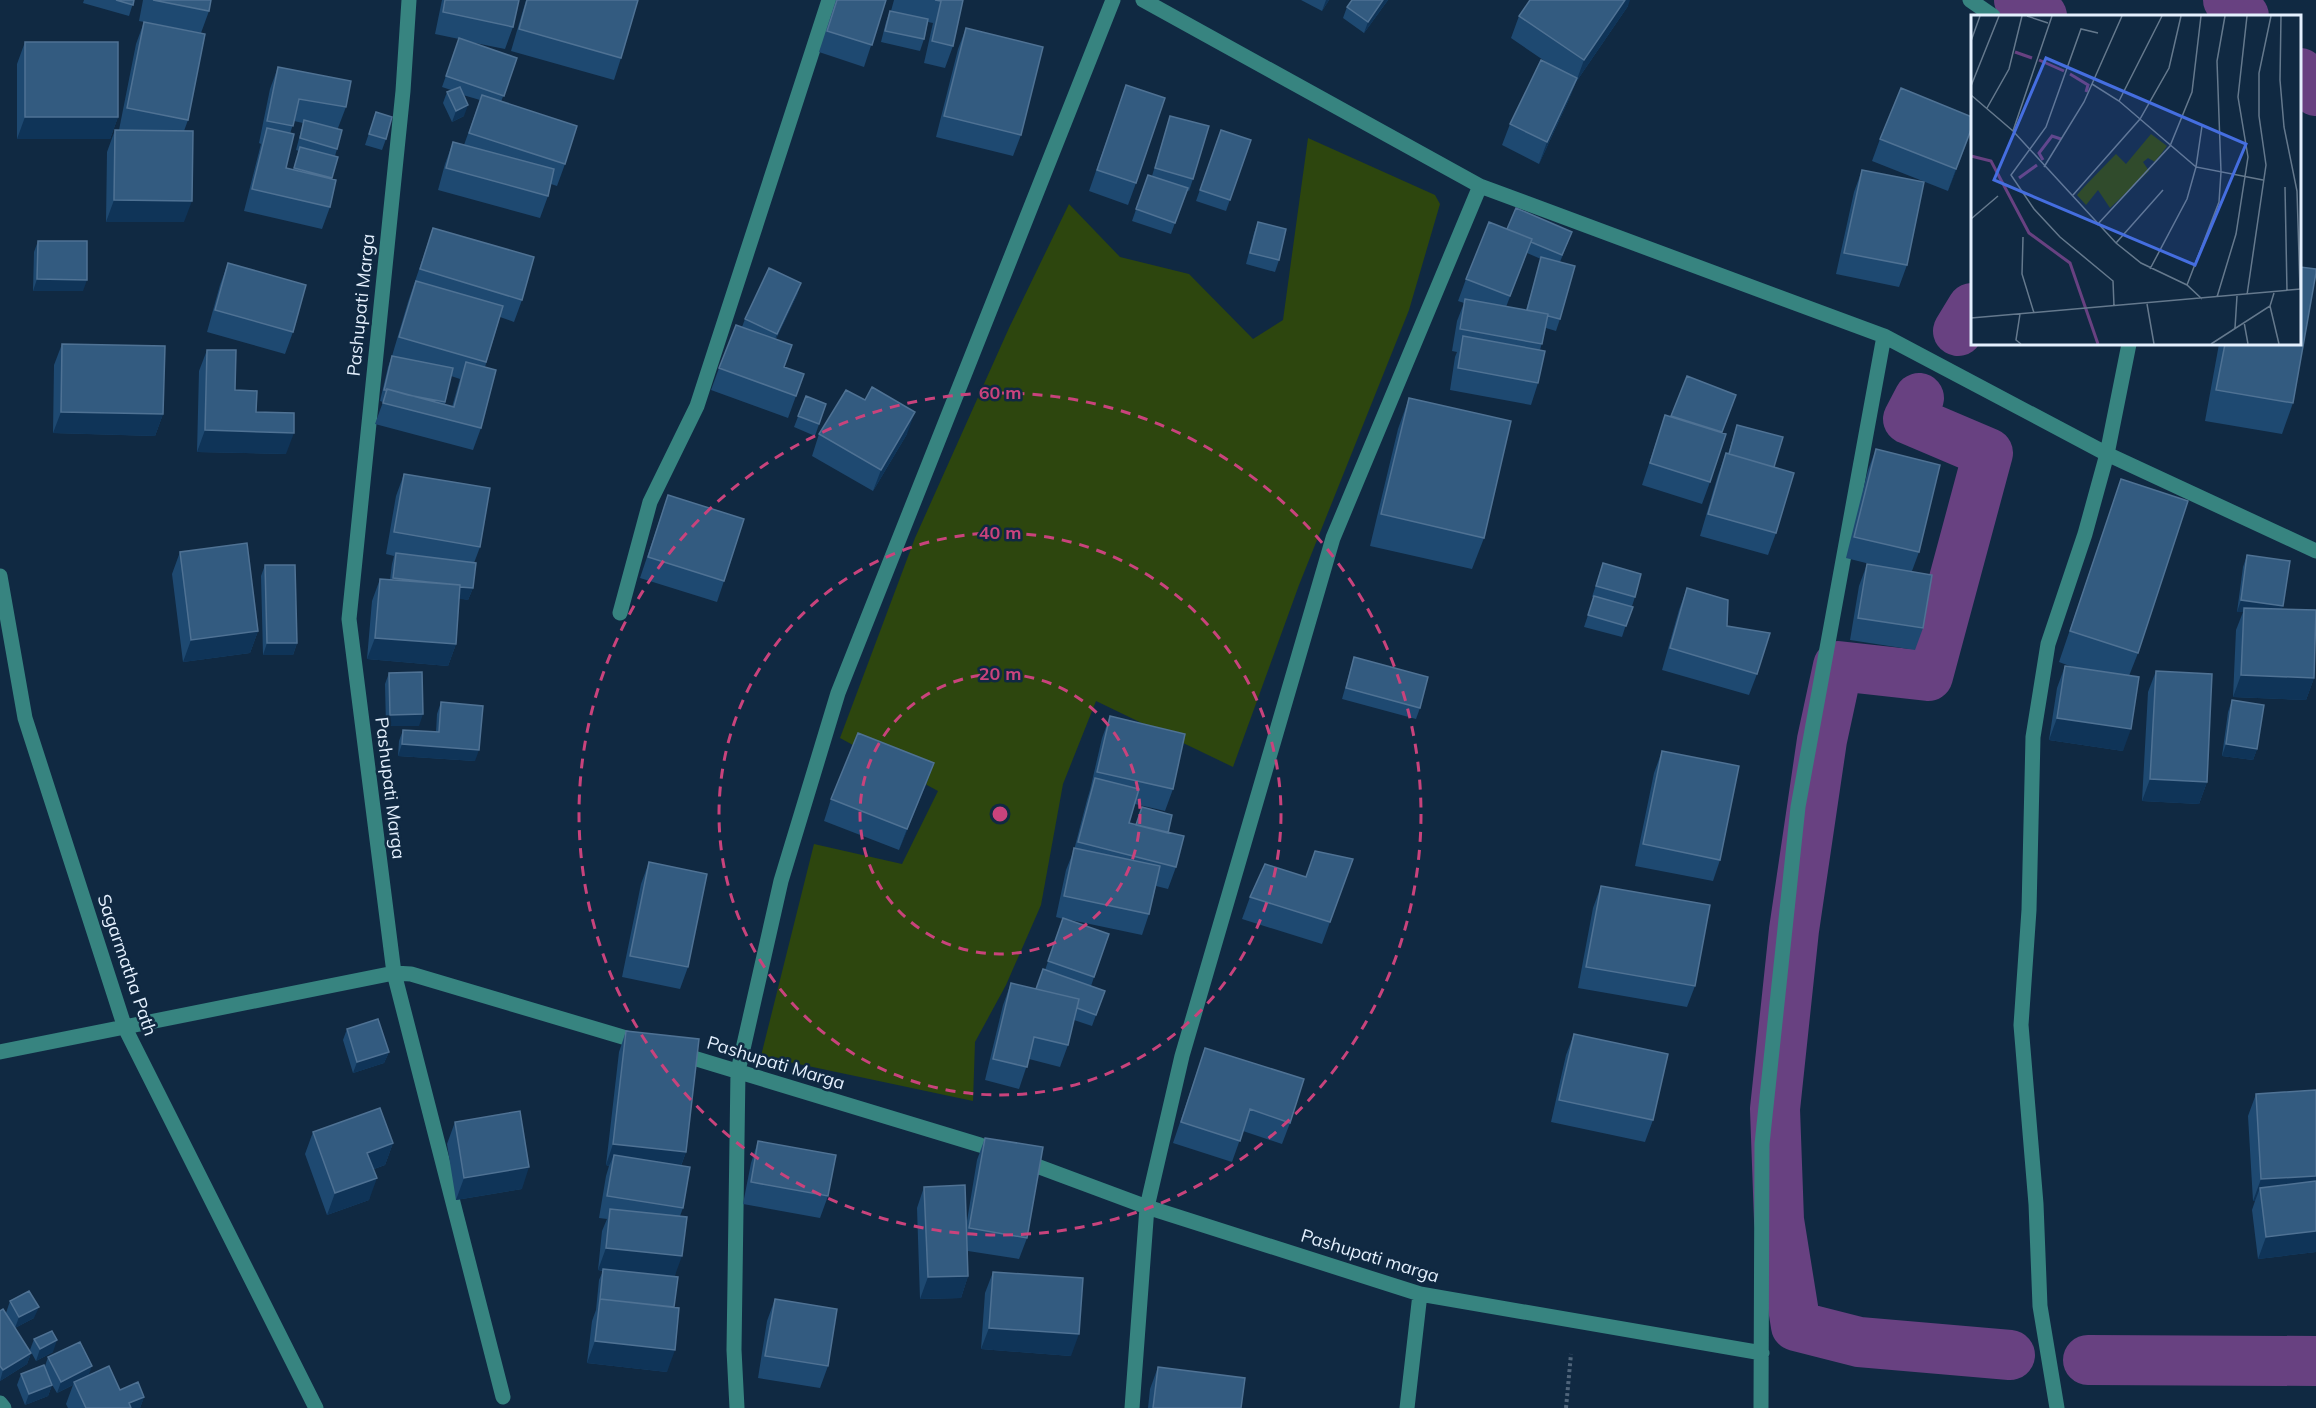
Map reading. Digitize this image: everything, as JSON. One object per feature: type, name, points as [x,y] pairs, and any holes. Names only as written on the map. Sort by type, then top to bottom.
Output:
[{"type":"street","name":"Pashupati Marga","points":[[409,0],[403,91],[349,619],[394,973],[411,974],[980,1145]]},
{"type":"street","points":[[620,613],[650,502],[697,406],[829,0]]},
{"type":"street","points":[[737,1408],[734,1350],[738,1071],[781,881],[838,693],[1113,0]]},
{"type":"street","points":[[1143,0],[1480,186],[1884,336],[2107,454],[2316,551]]},
{"type":"street","points":[[1970,0],[1992,15]]},
{"type":"street","points":[[1132,1408],[1147,1207],[1182,1056],[1333,538],[1480,186]]},
{"type":"street","points":[[1761,1408],[1762,1144],[1798,807],[1884,336]]},
{"type":"street","points":[[2057,1408],[2040,1306],[2036,1204],[2021,1025],[2028,910],[2033,737],[2048,644],[2085,534],[2107,454],[2129,345]]},
{"type":"street","name":"Sagarmatha Path","points":[[0,576],[25,718],[125,1028],[316,1408]]},
{"type":"street","points":[[0,1052],[394,973],[503,1397]]},
{"type":"street","name":"Pashupati marga","points":[[980,1145],[1147,1207],[1420,1294],[1762,1353]]},
{"type":"street","points":[[1407,1408],[1420,1294]]},
{"type":"street","points":[[0,1403],[4,1408]]},
{"type":"path","points":[[1566,1408],[1574,1320]]},
{"type":"green space","points":[[1308,138],[1435,195],[1440,204],[1409,310],[1299,585],[1233,767],[1096,701],[1063,784],[1041,905],[1006,985],[975,1042],[973,1101],[761,1056],[814,844],[902,864],[938,791],[840,738],[915,538],[1009,328],[1069,204],[1120,257],[1189,274],[1253,339],[1283,320]]},
{"type":"building","points":[[116,0],[134,0],[133,5]]},
{"type":"building","points":[[153,0],[211,0],[209,11]]},
{"type":"building","points":[[445,0],[519,0],[513,27],[443,12]]},
{"type":"building","points":[[527,0],[638,0],[621,58],[519,29]]},
{"type":"building","points":[[837,0],[886,0],[872,45],[827,31]]},
{"type":"building","points":[[935,0],[963,0],[953,46],[932,41],[941,1]]},
{"type":"building","points":[[1352,0],[1383,0],[1368,22],[1347,7]]},
{"type":"building","points":[[1530,0],[1625,0],[1584,60],[1519,16]]},
{"type":"building","points":[[890,11],[928,19],[924,39],[885,31]]},
{"type":"building","points":[[144,22],[205,34],[188,120],[127,108]]},
{"type":"building","points":[[966,28],[1043,47],[1021,135],[944,116]]},
{"type":"building","points":[[459,38],[517,58],[504,96],[446,76]]},
{"type":"building","points":[[25,42],[118,42],[118,117],[25,117]]},
{"type":"building","points":[[1541,60],[1577,78],[1547,142],[1510,124]]},
{"type":"building","points":[[278,67],[351,81],[346,107],[299,99],[293,126],[267,121]]},
{"type":"building","points":[[1126,85],[1165,98],[1136,183],[1097,170]]},
{"type":"building","points":[[460,87],[468,105],[456,111],[447,92]]},
{"type":"building","points":[[1901,88],[1971,117],[1971,130],[1956,169],[1880,139]]},
{"type":"building","points":[[482,95],[577,126],[565,164],[469,133]]},
{"type":"building","points":[[376,112],[392,117],[386,139],[369,134]]},
{"type":"building","points":[[1170,116],[1209,126],[1193,179],[1155,168]]},
{"type":"building","points":[[304,120],[342,130],[337,149],[300,138]]},
{"type":"building","points":[[267,128],[294,134],[286,168],[336,180],[330,207],[252,189]]},
{"type":"building","points":[[115,130],[193,131],[192,201],[114,200]]},
{"type":"building","points":[[1221,130],[1251,140],[1230,200],[1200,190]]},
{"type":"building","points":[[453,142],[554,169],[548,196],[446,168]]},
{"type":"building","points":[[300,147],[338,157],[332,178],[294,168]]},
{"type":"building","points":[[1862,170],[1924,182],[1907,265],[1844,253]]},
{"type":"building","points":[[1148,175],[1188,188],[1175,223],[1136,209]]},
{"type":"building","points":[[1516,208],[1572,232],[1562,255],[1507,229]]},
{"type":"building","points":[[1258,222],[1286,229],[1279,260],[1250,253]]},
{"type":"building","points":[[1489,222],[1532,239],[1510,296],[1466,279]]},
{"type":"building","points":[[433,228],[534,257],[522,300],[420,269]]},
{"type":"building","points":[[38,241],[87,241],[87,280],[37,279]]},
{"type":"building","points":[[1541,257],[1575,266],[1560,319],[1527,310]]},
{"type":"building","points":[[228,263],[306,285],[293,332],[215,310]]},
{"type":"building","points":[[2301,267],[2316,269],[2293,403],[2216,390],[2225,345],[2301,345]]},
{"type":"building","points":[[769,268],[801,283],[777,334],[745,319]]},
{"type":"building","points":[[416,281],[503,306],[486,362],[399,337]]},
{"type":"building","points":[[1465,299],[1548,314],[1542,344],[1460,329]]},
{"type":"building","points":[[736,325],[792,345],[784,367],[804,374],[796,396],[719,368]]},
{"type":"building","points":[[1463,336],[1545,351],[1538,383],[1458,368]]},
{"type":"building","points":[[62,344],[165,346],[163,414],[61,412]]},
{"type":"building","points":[[207,350],[236,350],[235,390],[257,391],[256,412],[294,413],[294,433],[205,430]]},
{"type":"building","points":[[392,356],[453,368],[445,402],[384,390]]},
{"type":"building","points":[[466,362],[496,370],[481,428],[383,403],[387,389],[454,407]]},
{"type":"building","points":[[1687,376],[1736,395],[1722,432],[1671,416]]},
{"type":"building","points":[[872,387],[915,412],[881,470],[819,434],[846,390],[865,400]]},
{"type":"building","points":[[806,396],[826,404],[819,424],[798,416]]},
{"type":"building","points":[[1409,398],[1511,421],[1484,538],[1381,514]]},
{"type":"building","points":[[1665,415],[1726,434],[1710,482],[1650,463]]},
{"type":"building","points":[[1737,425],[1783,437],[1774,467],[1729,454]]},
{"type":"building","points":[[1876,449],[1940,465],[1919,552],[1854,537]]},
{"type":"building","points":[[1726,453],[1794,473],[1776,533],[1708,514]]},
{"type":"building","points":[[404,474],[490,488],[480,547],[394,532]]},
{"type":"building","points":[[2121,479],[2188,501],[2138,653],[2070,631]]},
{"type":"building","points":[[668,495],[744,519],[724,581],[648,557]]},
{"type":"building","points":[[247,543],[258,631],[191,640],[180,552]]},
{"type":"building","points":[[396,553],[476,563],[473,588],[393,578]]},
{"type":"building","points":[[2247,555],[2290,561],[2283,606],[2241,600]]},
{"type":"building","points":[[1603,563],[1641,574],[1635,597],[1596,586]]},
{"type":"building","points":[[1867,564],[1932,575],[1923,628],[1858,618]]},
{"type":"building","points":[[265,565],[295,565],[297,643],[267,643]]},
{"type":"building","points":[[380,579],[460,585],[456,644],[375,638]]},
{"type":"building","points":[[1687,588],[1728,600],[1727,626],[1770,633],[1757,674],[1670,648]]},
{"type":"building","points":[[1594,596],[1633,607],[1626,626],[1588,615]]},
{"type":"building","points":[[2244,608],[2316,610],[2314,678],[2241,675]]},
{"type":"building","points":[[1354,657],[1428,677],[1420,708],[1346,688]]},
{"type":"building","points":[[2065,666],[2139,677],[2131,729],[2057,718]]},
{"type":"building","points":[[2156,671],[2212,674],[2207,782],[2150,779]]},
{"type":"building","points":[[422,672],[423,714],[390,715],[389,673]]},
{"type":"building","points":[[2232,700],[2264,705],[2257,749],[2226,744]]},
{"type":"building","points":[[441,702],[483,706],[479,750],[402,744],[403,730],[439,732]]},
{"type":"building","points":[[1110,716],[1185,734],[1173,789],[1097,772]]},
{"type":"building","points":[[858,733],[934,763],[907,829],[831,799]]},
{"type":"building","points":[[1662,751],[1739,766],[1720,860],[1643,844]]},
{"type":"building","points":[[1095,778],[1139,789],[1129,823],[1184,836],[1176,867],[1078,842]]},
{"type":"building","points":[[1142,807],[1172,815],[1168,833],[1136,825]]},
{"type":"building","points":[[1074,848],[1160,866],[1149,914],[1064,896]]},
{"type":"building","points":[[1315,851],[1353,859],[1330,922],[1250,897],[1265,864],[1306,877]]},
{"type":"building","points":[[649,862],[707,874],[688,967],[630,956]]},
{"type":"building","points":[[1601,886],[1710,905],[1695,986],[1586,967]]},
{"type":"building","points":[[1063,918],[1109,934],[1094,977],[1048,961]]},
{"type":"building","points":[[1043,969],[1105,991],[1096,1015],[1077,1008],[1079,999],[1036,989]]},
{"type":"building","points":[[1011,983],[1079,999],[1068,1045],[1034,1037],[1027,1067],[993,1059]]},
{"type":"building","points":[[378,1019],[389,1052],[357,1062],[347,1029]]},
{"type":"building","points":[[626,1031],[699,1039],[686,1152],[613,1144]]},
{"type":"building","points":[[1574,1034],[1668,1054],[1653,1120],[1559,1100]]},
{"type":"building","points":[[1205,1048],[1304,1079],[1290,1123],[1250,1109],[1240,1141],[1181,1122]]},
{"type":"building","points":[[2316,1090],[2316,1176],[2261,1179],[2256,1094]]},
{"type":"building","points":[[380,1108],[393,1143],[367,1153],[377,1178],[335,1193],[313,1132]]},
{"type":"building","points":[[520,1111],[529,1167],[464,1178],[455,1122]]},
{"type":"building","points":[[985,1138],[1043,1147],[1027,1238],[969,1228]]},
{"type":"building","points":[[758,1141],[836,1155],[828,1196],[751,1182]]},
{"type":"building","points":[[614,1155],[690,1167],[683,1208],[607,1196]]},
{"type":"building","points":[[2316,1181],[2316,1231],[2266,1237],[2260,1188]]},
{"type":"building","points":[[965,1185],[968,1276],[928,1277],[924,1187]]},
{"type":"building","points":[[610,1209],[687,1217],[682,1256],[606,1248]]},
{"type":"building","points":[[603,1269],[678,1277],[674,1307],[600,1299]]},
{"type":"building","points":[[993,1272],[1083,1278],[1079,1334],[989,1328]]},
{"type":"building","points":[[29,1291],[39,1307],[19,1317],[10,1301]]},
{"type":"building","points":[[600,1299],[679,1308],[675,1350],[595,1341]]},
{"type":"building","points":[[775,1299],[837,1309],[828,1366],[765,1356]]},
{"type":"building","points":[[3,1309],[31,1353],[3,1370],[0,1366],[0,1311]]},
{"type":"building","points":[[52,1331],[57,1340],[40,1349],[34,1339]]},
{"type":"building","points":[[80,1342],[92,1366],[61,1382],[48,1357]]},
{"type":"building","points":[[44,1365],[52,1385],[29,1394],[21,1374]]},
{"type":"building","points":[[109,1366],[120,1390],[138,1382],[144,1397],[129,1403],[131,1408],[86,1408],[74,1382]]},
{"type":"building","points":[[1158,1367],[1245,1378],[1241,1408],[1153,1408]]},
{"type":"waterway","points":[[2019,0],[2041,15]]},
{"type":"waterway","points":[[2228,0],[2243,15]]},
{"type":"waterway","points":[[2301,74],[2316,91]]},
{"type":"waterway","points":[[1958,331],[1971,310]]},
{"type":"waterway","points":[[1919,398],[1908,419],[1988,453],[1928,676],[1838,666],[1822,740],[1794,930],[1775,1109],[1779,1220],[1796,1326],[1859,1342],[2010,1355]]},
{"type":"waterway","points":[[2088,1360],[2316,1361]]}]
